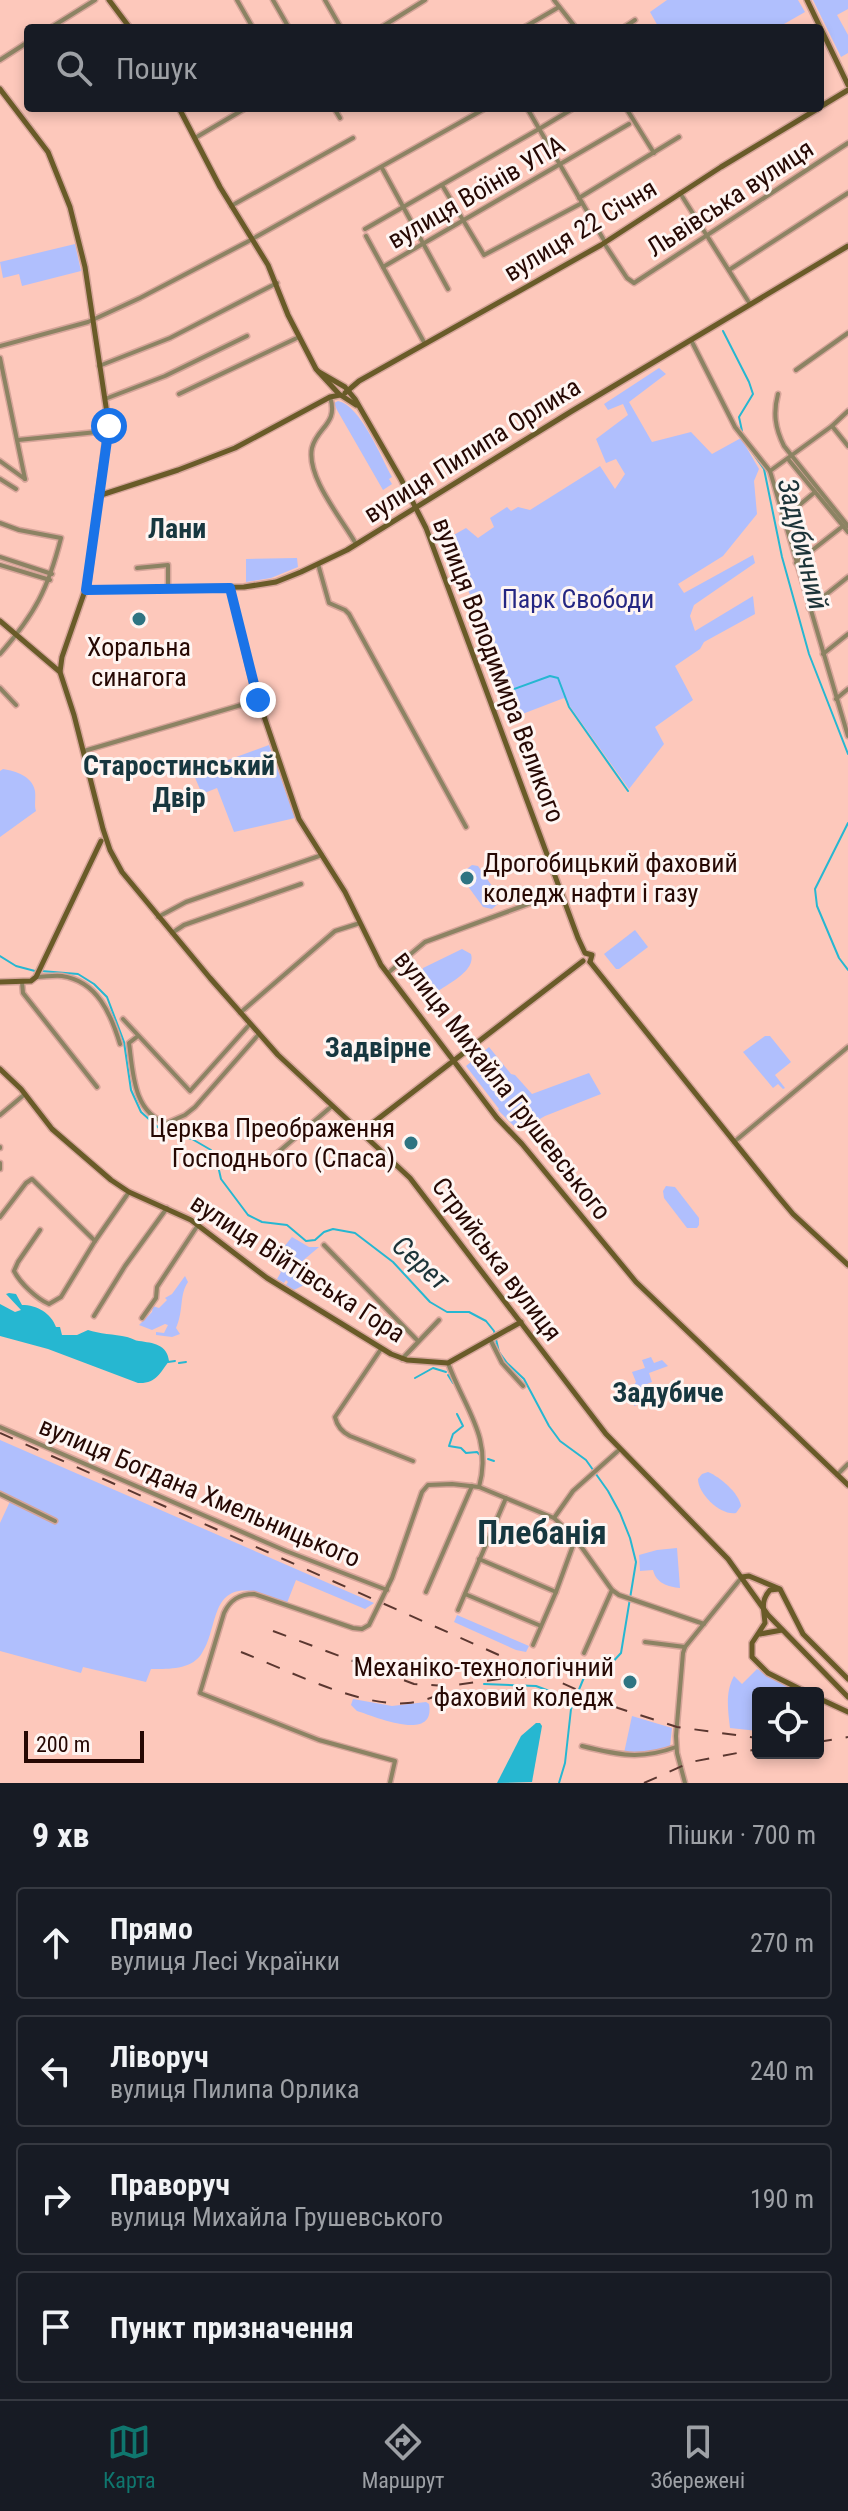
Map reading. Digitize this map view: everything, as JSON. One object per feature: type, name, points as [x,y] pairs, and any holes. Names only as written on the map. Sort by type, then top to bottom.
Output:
[{"type":"street","points":[[56,24],[95,0]]},
{"type":"street","points":[[109,0],[127,24]]},
{"type":"street","points":[[237,0],[251,24]]},
{"type":"street","points":[[273,0],[287,24]]},
{"type":"street","points":[[325,0],[339,24]]},
{"type":"street","points":[[386,24],[425,0]]},
{"type":"street","points":[[554,0],[573,24]]},
{"type":"street","points":[[807,0],[818,24]]},
{"type":"street","points":[[530,24],[559,7]]},
{"type":"street","points":[[629,24],[635,20]]},
{"type":"street","points":[[824,37],[848,90]]},
{"type":"street","points":[[0,60],[24,45]]},
{"type":"street","points":[[0,89],[38,137],[56,170],[70,207],[81,249],[105,399],[108,431],[86,590],[62,657],[60,672]]},
{"type":"street","name":"вулиця 22 Січня","points":[[824,105],[848,90]]},
{"type":"street","points":[[181,112],[231,206],[277,283],[299,337],[330,397],[331,418],[315,441],[312,465],[319,483],[356,544]]},
{"type":"street","points":[[195,138],[239,112]]},
{"type":"street","points":[[336,112],[340,118]]},
{"type":"street","points":[[0,346],[93,320],[253,239],[479,112]]},
{"type":"street","points":[[529,112],[604,243]]},
{"type":"street","points":[[425,344],[365,233],[567,112]]},
{"type":"street","points":[[631,112],[654,153]]},
{"type":"street","name":"вулиця 22 Січня","points":[[342,389],[604,243],[812,112]]},
{"type":"street","name":"вулиця Воїнів УПА","points":[[383,267],[629,124]]},
{"type":"street","points":[[442,185],[484,255],[580,200],[679,137]]},
{"type":"street","points":[[231,206],[353,138]]},
{"type":"street","name":"Львівська вулиця","points":[[604,243],[627,278],[634,283],[848,143]]},
{"type":"street","points":[[382,167],[448,289]]},
{"type":"street","points":[[680,193],[750,304]]},
{"type":"street","points":[[729,270],[848,193]]},
{"type":"street","name":"вулиця Пилипа Орлика","points":[[86,590],[230,588],[276,582],[318,564],[356,544],[848,246]]},
{"type":"street","points":[[99,366],[170,338],[277,283]]},
{"type":"street","points":[[796,370],[848,333]]},
{"type":"street","points":[[105,399],[165,376],[247,336]]},
{"type":"street","points":[[179,394],[299,337]]},
{"type":"street","points":[[691,340],[735,427],[770,471],[848,736]]},
{"type":"street","points":[[0,358],[25,479],[0,461]]},
{"type":"street","points":[[320,374],[342,389],[360,408]]},
{"type":"street","points":[[355,399],[359,381]]},
{"type":"street","points":[[98,496],[235,448],[342,389]]},
{"type":"street","name":"вулиця Володимира Великого","points":[[342,389],[355,399],[416,507],[586,962]]},
{"type":"street","points":[[778,394],[776,426],[790,458],[846,528]]},
{"type":"street","points":[[770,471],[848,411]]},
{"type":"street","points":[[832,426],[848,446]]},
{"type":"street","points":[[18,440],[108,431]]},
{"type":"street","points":[[790,458],[846,528]]},
{"type":"street","points":[[0,479],[16,489]]},
{"type":"street","points":[[784,518],[815,492]]},
{"type":"street","points":[[0,523],[61,538],[51,577],[33,612],[0,654]]},
{"type":"street","points":[[796,563],[846,528]]},
{"type":"street","points":[[2,558],[51,577],[0,565],[2,558]]},
{"type":"street","points":[[318,564],[329,603],[349,614],[466,827]]},
{"type":"street","points":[[137,568],[168,565],[168,589]]},
{"type":"street","points":[[809,608],[848,577]]},
{"type":"street","name":"вулиця Михайла Грушевського","points":[[230,588],[258,700],[299,819],[345,892],[387,974],[497,1118],[636,1282],[848,1485]]},
{"type":"street","points":[[0,621],[60,672]]},
{"type":"street","points":[[823,654],[848,634]]},
{"type":"street","name":"Стрийська вулиця","points":[[60,672],[83,751],[104,842],[122,872],[259,1034],[413,1181],[619,1450],[705,1535],[782,1630],[848,1697]]},
{"type":"street","points":[[0,688],[16,705]]},
{"type":"street","points":[[836,699],[848,689]]},
{"type":"street","points":[[83,751],[258,700]]},
{"type":"street","points":[[0,982],[31,981],[38,976],[96,849],[104,842]]},
{"type":"street","points":[[158,917],[186,902],[322,855]]},
{"type":"street","points":[[172,933],[184,925],[301,884]]},
{"type":"street","points":[[387,974],[425,942],[561,892]]},
{"type":"street","points":[[240,1013],[335,931],[360,923]]},
{"type":"street","points":[[361,1132],[586,962],[793,1214],[848,1265]]},
{"type":"street","points":[[38,976],[59,976],[89,987],[104,1005],[120,1044]]},
{"type":"street","points":[[22,982],[23,993],[97,1087]]},
{"type":"street","points":[[123,1019],[190,1091],[250,1024]]},
{"type":"street","points":[[138,1036],[129,1043],[138,1098],[156,1119],[167,1123],[195,1107],[259,1034]]},
{"type":"street","points":[[734,1142],[848,1047]]},
{"type":"street","name":"вулиця Війтівська Гора","points":[[0,1069],[71,1147],[129,1192],[198,1225],[267,1278],[381,1349],[402,1359],[448,1363]]},
{"type":"street","points":[[0,1115],[25,1094]]},
{"type":"street","points":[[268,1161],[332,1106]]},
{"type":"street","points":[[0,1163],[0,1169]]},
{"type":"street","points":[[0,1217],[32,1179],[95,1241]]},
{"type":"street","points":[[40,1230],[14,1271],[37,1297],[49,1304],[61,1297],[129,1192]]},
{"type":"street","points":[[94,1316],[167,1208]]},
{"type":"street","points":[[142,1318],[156,1298],[157,1287],[198,1225]]},
{"type":"street","points":[[324,1245],[418,1341]]},
{"type":"street","points":[[402,1359],[439,1320]]},
{"type":"street","points":[[479,1487],[484,1463],[483,1444],[448,1363],[521,1322]]},
{"type":"street","points":[[494,1337],[502,1363],[523,1386]]},
{"type":"street","points":[[381,1349],[335,1417],[341,1430],[350,1436],[413,1461]]},
{"type":"street","name":"вулиця Богдана Хмельницького","points":[[0,1427],[286,1551],[387,1590]]},
{"type":"street","points":[[554,1518],[573,1491],[619,1450]]},
{"type":"street","points":[[837,1475],[848,1464]]},
{"type":"street","points":[[390,1783],[395,1761],[319,1740],[200,1693],[224,1613],[234,1599],[243,1595],[254,1594],[358,1629],[373,1620],[422,1492],[428,1485],[479,1487],[554,1518],[575,1538],[612,1590],[630,1600],[704,1624]]},
{"type":"street","points":[[426,1592],[472,1486]]},
{"type":"street","points":[[0,1494],[55,1521]]},
{"type":"street","points":[[458,1610],[506,1498]]},
{"type":"street","points":[[533,1645],[575,1538]]},
{"type":"street","points":[[479,1559],[556,1592]]},
{"type":"street","points":[[685,1783],[676,1747],[685,1647],[742,1577],[749,1576],[780,1589],[803,1634],[848,1679]]},
{"type":"street","points":[[780,1589],[767,1593],[763,1608],[765,1623],[751,1648],[757,1664],[796,1687]]},
{"type":"street","points":[[584,1653],[612,1590]]},
{"type":"street","points":[[465,1594],[541,1626]]},
{"type":"street","points":[[759,1634],[782,1630]]},
{"type":"street","points":[[645,1642],[685,1647]]},
{"type":"street","points":[[824,1701],[847,1712]]},
{"type":"street","points":[[582,1746],[641,1756],[676,1747]]},
{"type":"green space","points":[[667,0],[798,0],[805,12],[784,24],[657,24],[650,12]]},
{"type":"green space","points":[[813,0],[848,0],[848,9],[837,15],[848,35],[848,53],[841,57]]},
{"type":"green space","points":[[75,244],[81,271],[22,286],[19,274],[3,278],[0,262]]},
{"type":"green space","name":"Парк Свободи","points":[[659,368],[666,374],[629,402],[652,442],[691,432],[712,454],[741,438],[759,469],[754,481],[757,514],[723,556],[678,584],[684,593],[753,555],[755,563],[694,605],[690,616],[695,631],[753,596],[755,614],[704,642],[700,649],[675,666],[693,700],[655,727],[664,744],[629,789],[564,698],[512,718],[466,597],[470,595],[451,543],[455,541],[452,536],[466,528],[478,538],[494,527],[490,518],[507,507],[511,511],[518,507],[530,510],[600,466],[615,489],[625,474],[616,459],[606,463],[596,439],[628,415],[623,404],[608,410],[604,404]]},
{"type":"green space","points":[[338,401],[362,422],[382,457],[392,477],[389,479],[392,484],[383,490],[337,410],[334,403]]},
{"type":"green space","points":[[297,558],[298,567],[271,578],[246,582],[246,559]]},
{"type":"green space","points":[[269,745],[295,818],[234,832],[217,788],[202,794],[190,766],[213,760],[217,764]]},
{"type":"green space","points":[[0,771],[18,773],[31,782],[35,791],[36,811],[0,837]]},
{"type":"green space","points":[[472,865],[478,866],[499,896],[499,903],[492,909],[483,907],[462,878],[463,872]]},
{"type":"green space","points":[[635,930],[648,947],[616,969],[604,954]]},
{"type":"green space","points":[[462,949],[471,954],[472,960],[466,971],[438,991],[426,988],[421,978],[423,968]]},
{"type":"green space","points":[[765,1036],[770,1036],[791,1062],[775,1075],[783,1089],[778,1084],[773,1088],[743,1052]]},
{"type":"green space","points":[[489,1047],[532,1094],[589,1073],[601,1094],[545,1116],[519,1131],[498,1110],[466,1066]]},
{"type":"green space","points":[[666,1186],[675,1187],[699,1218],[697,1228],[687,1228],[664,1198]]},
{"type":"green space","points":[[292,1237],[309,1247],[319,1247],[300,1263],[312,1275],[306,1284],[294,1290],[286,1285],[286,1280],[284,1283],[277,1279],[279,1270],[287,1262],[283,1258],[279,1262],[275,1258]]},
{"type":"green space","points":[[185,1276],[188,1282],[176,1328],[180,1334],[172,1337],[156,1335],[156,1332],[164,1333],[168,1325],[165,1324],[152,1330],[139,1325],[152,1312],[153,1306],[159,1308],[167,1300],[165,1298],[172,1294]]},
{"type":"green space","points":[[651,1357],[654,1363],[662,1360],[668,1366],[649,1373],[652,1382],[642,1386],[645,1396],[681,1382],[682,1390],[634,1406],[632,1388],[636,1382],[632,1372],[645,1368],[642,1360]]},
{"type":"green space","points":[[0,1440],[374,1603],[365,1609],[296,1580],[287,1603],[256,1592],[238,1591],[222,1602],[207,1644],[198,1659],[179,1667],[151,1669],[146,1682],[83,1667],[81,1673],[0,1651],[0,1523],[12,1497],[0,1491]]},
{"type":"green space","points":[[708,1472],[737,1496],[741,1506],[736,1513],[717,1508],[706,1497],[698,1479]]},
{"type":"green space","points":[[677,1548],[680,1588],[663,1584],[653,1570],[640,1571],[639,1555]]},
{"type":"green space","points":[[457,1615],[529,1646],[526,1652],[516,1650],[454,1622]]},
{"type":"green space","points":[[757,1669],[788,1687],[752,1687],[752,1730],[730,1728],[729,1688],[734,1676],[742,1684]]},
{"type":"green space","points":[[353,1699],[392,1706],[426,1702],[429,1704],[429,1716],[414,1725],[390,1722],[357,1711],[351,1705]]},
{"type":"green space","points":[[632,1716],[672,1728],[670,1747],[652,1754],[624,1753]]},
{"type":"shaded area","points":[[6,1294],[16,1294],[22,1305],[38,1308],[47,1314],[56,1327],[60,1327],[62,1335],[77,1335],[88,1330],[128,1337],[158,1345],[168,1355],[169,1361],[153,1380],[138,1383],[48,1349],[0,1336],[0,1304],[15,1312],[21,1310]]},
{"type":"shaded area","points":[[536,1723],[542,1726],[532,1782],[497,1783],[521,1736]]},
{"type":"waterway","name":"Задубичний","points":[[723,331],[753,394],[739,417],[742,431]]},
{"type":"waterway","name":"Задубичний","points":[[745,442],[764,469],[782,557],[809,654],[848,754]]},
{"type":"waterway","points":[[503,693],[550,676],[558,678],[569,707],[628,791]]},
{"type":"waterway","name":"Задубичний","points":[[848,823],[815,889],[817,906],[839,958],[848,970]]},
{"type":"waterway","name":"Серет","points":[[0,956],[16,966],[35,971]]},
{"type":"waterway","name":"Серет","points":[[41,971],[78,974],[107,997],[124,1042],[131,1090],[141,1112],[160,1129],[192,1139],[211,1150],[216,1157],[221,1179],[248,1215],[262,1222],[287,1225],[306,1241],[315,1240],[333,1229],[355,1233],[393,1262],[430,1302],[447,1312],[469,1312],[486,1321],[494,1331],[499,1352],[524,1379],[549,1426],[560,1441],[586,1460],[608,1491],[630,1538],[636,1562],[621,1653],[609,1666],[591,1670],[585,1675],[571,1709],[565,1763],[559,1783]]},
{"type":"waterway","points":[[168,1362],[175,1361]]},
{"type":"waterway","points":[[179,1363],[186,1362]]},
{"type":"waterway","points":[[415,1378],[433,1368],[446,1372]]},
{"type":"waterway","points":[[448,1375],[453,1383]]},
{"type":"waterway","points":[[457,1414],[463,1426],[453,1434],[449,1446],[480,1455]]},
{"type":"waterway","points":[[488,1459],[494,1461]]},
{"type":"waterway","points":[[484,1684],[536,1686],[573,1700]]},
{"type":"railway","points":[[0,1433],[618,1708],[677,1727],[752,1737]]},
{"type":"railway","points":[[273,1631],[414,1684],[447,1686],[539,1677]]},
{"type":"railway","points":[[241,1652],[323,1686],[368,1700],[408,1703],[449,1691]]},
{"type":"railway","points":[[824,1741],[848,1737]]},
{"type":"railway","points":[[644,1783],[691,1762],[752,1750]]},
{"type":"place","name":"Хоральна синагога","points":[[139,619]]},
{"type":"place","name":"Дрогобицький фаховий коледж нафти і газу","points":[[467,878]]},
{"type":"place","name":"Церква Преображення Господнього (Спаса)","points":[[411,1143]]},
{"type":"place","name":"Механіко-технологічний фаховий коледж","points":[[630,1682]]},
{"type":"district","name":"Лани","points":[[177,528]]},
{"type":"district","name":"Старостинський Двір","points":[[179,781]]},
{"type":"district","name":"Задвірне","points":[[378,1047]]},
{"type":"district","name":"Задубиче","points":[[668,1392]]},
{"type":"district","name":"Плебанія","points":[[542,1532]]},
{"type":"route","points":[[109,426],[86,590],[230,588],[258,700]]}]
